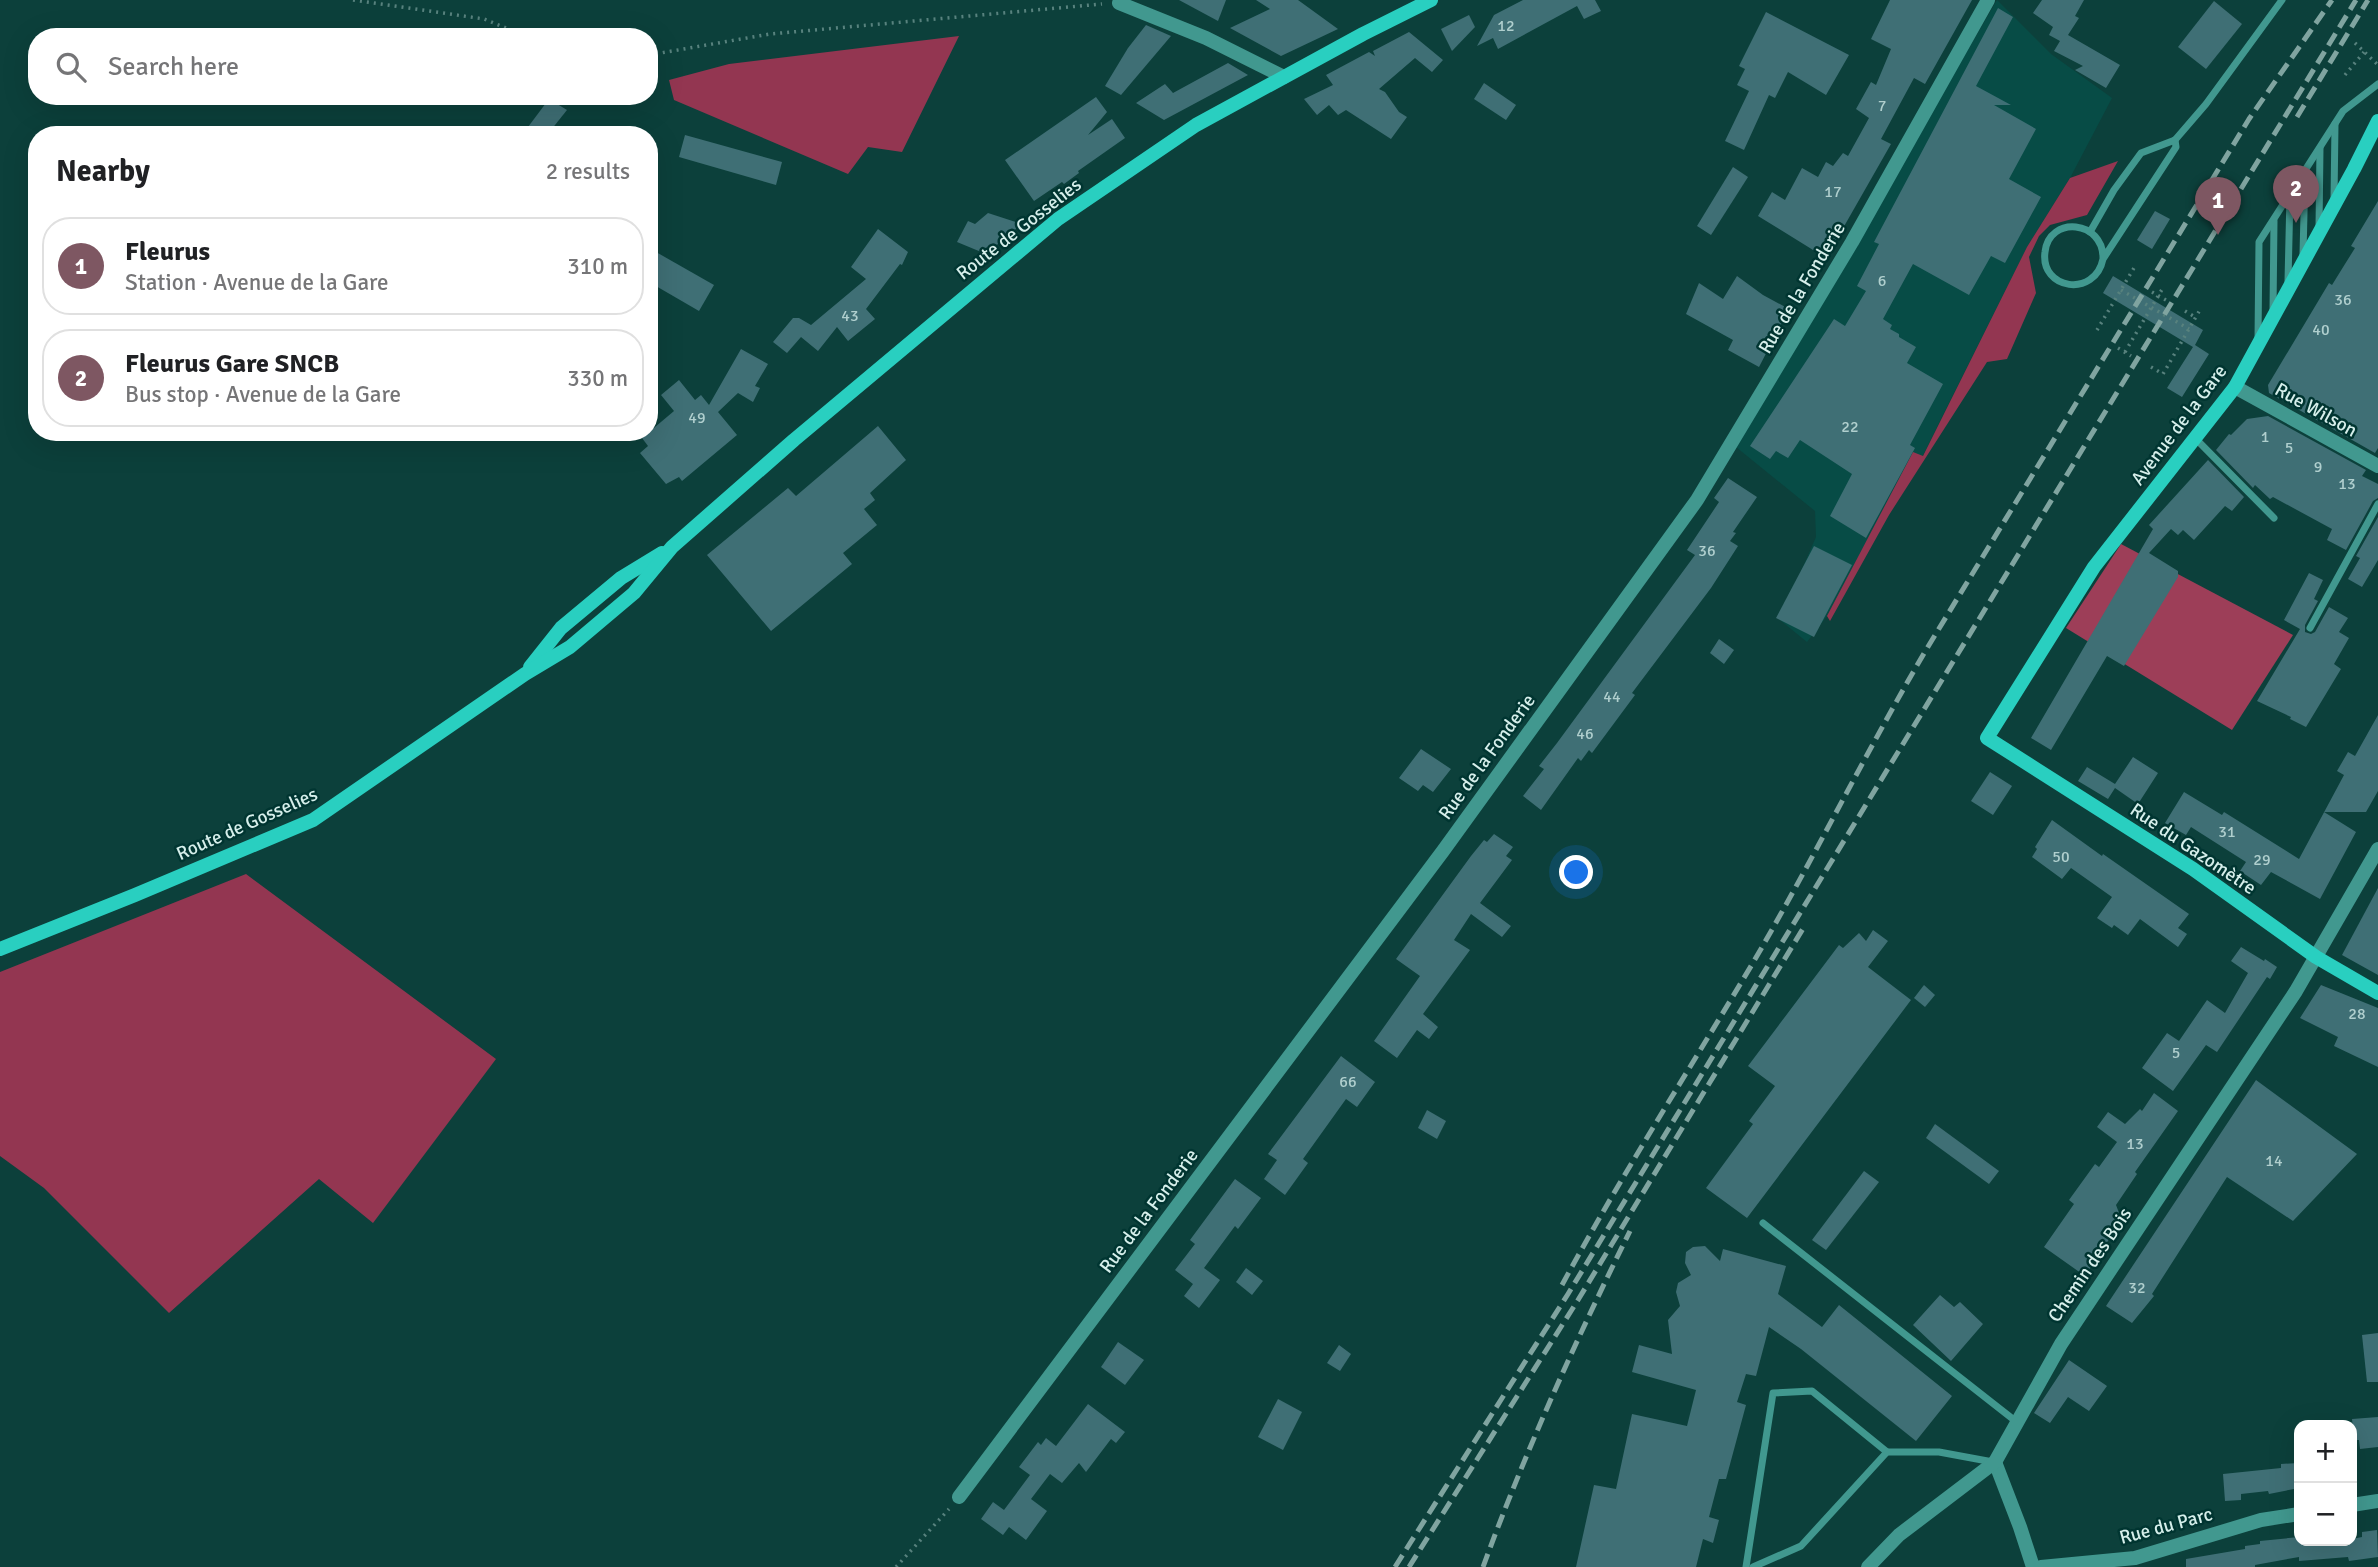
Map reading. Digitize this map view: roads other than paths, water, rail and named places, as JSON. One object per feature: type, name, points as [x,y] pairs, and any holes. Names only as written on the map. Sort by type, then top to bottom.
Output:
[{"type":"main road","name":"Route de Gosselies","points":[[0,949],[313,820],[525,674],[570,647],[634,593],[672,547],[794,440],[1058,219],[1196,125],[1431,0]]},
{"type":"main road","name":"Avenue de la Gare","points":[[1987,738],[2094,567],[2235,387],[2378,121]]},
{"type":"main road","name":"Route de Gosselies","points":[[525,674],[561,628],[621,578],[672,547]]},
{"type":"main road","name":"Rue du Gazomètre","points":[[1987,738],[2193,869],[2316,957],[2378,992]]},
{"type":"street","name":"Rue de la Fonderie","points":[[959,1497],[1443,851],[1697,500],[1852,242],[1988,0]]},
{"type":"street","points":[[1119,3],[1206,38],[1284,77]]},
{"type":"street","name":"Rue Wilson","points":[[2235,387],[2378,466]]},
{"type":"street","name":"Chemin des Bois","points":[[1868,1567],[1899,1535],[1995,1462],[2061,1343],[2316,957],[2378,849]]},
{"type":"street","points":[[1995,1462],[2033,1567]]},
{"type":"street","points":[[2357,1504],[2378,1501]]},
{"type":"street","name":"Rue du Parc","points":[[2041,1567],[2135,1558],[2261,1520],[2294,1515]]},
{"type":"lane","points":[[2090,232],[2114,190],[2141,153],[2175,140],[2206,104],[2282,0]]},
{"type":"lane","points":[[2258,346],[2259,242],[2343,111],[2378,83]]},
{"type":"lane","points":[[2334,207],[2335,124]]},
{"type":"lane","points":[[2103,259],[2102,247],[2090,232],[2072,226],[2054,233],[2045,249],[2047,268],[2060,282],[2079,285],[2096,275],[2103,259],[2176,148],[2175,140]]},
{"type":"lane","points":[[2319,234],[2320,148]]},
{"type":"lane","points":[[2303,263],[2305,171]]},
{"type":"lane","points":[[2288,291],[2290,195]]},
{"type":"lane","points":[[2273,318],[2274,218]]},
{"type":"lane","points":[[2195,438],[2274,518]]},
{"type":"lane","points":[[2310,628],[2378,504]]},
{"type":"lane","points":[[1763,1223],[2018,1423]]},
{"type":"lane","points":[[1746,1567],[1773,1393],[1812,1391],[1887,1452],[1939,1452],[1995,1462]]},
{"type":"lane","points":[[1754,1567],[1801,1546],[1887,1452]]},
{"type":"railway","points":[[1562,1285],[1632,1162],[1754,961],[1926,650],[2249,119],[2332,0]]},
{"type":"railway","points":[[1395,1567],[1568,1294],[2356,0]]},
{"type":"railway","points":[[2297,117],[2368,0]]},
{"type":"railway","points":[[1409,1567],[1578,1300],[1804,927]]},
{"type":"railway","points":[[1483,1567],[1552,1397],[1630,1231]]},
{"type":"place","name":"Fleurus Gare SNCB","points":[[2296,223]]},
{"type":"place","name":"Fleurus","points":[[2218,235]]}]
